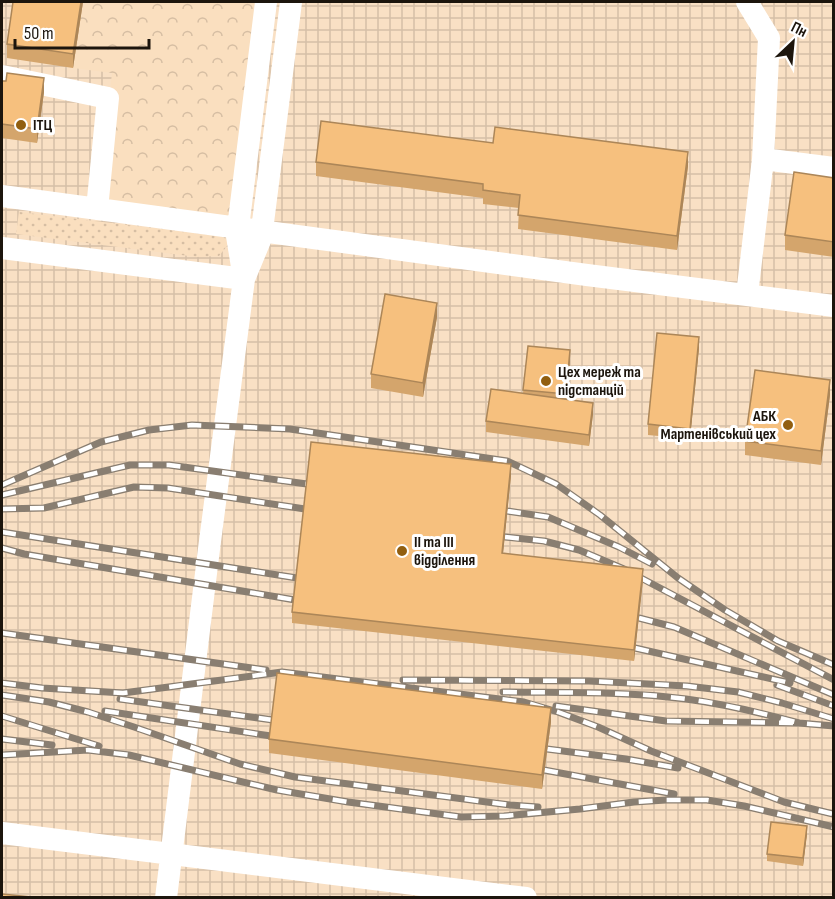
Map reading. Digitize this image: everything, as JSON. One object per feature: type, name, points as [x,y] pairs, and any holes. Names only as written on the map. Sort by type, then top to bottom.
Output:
[{"type":"lane","points":[[244,279],[237,236],[266,2]]},
{"type":"lane","points":[[166,897],[244,279],[261,238],[291,2]]},
{"type":"lane","points":[[747,2],[769,38],[763,159],[747,295]]},
{"type":"lane","points":[[2,76],[108,98],[97,209]]},
{"type":"lane","points":[[763,159],[834,168]]},
{"type":"lane","points":[[2,196],[575,274],[834,306]]},
{"type":"lane","points":[[2,248],[244,279]]},
{"type":"lane","points":[[2,833],[526,897]]},
{"type":"shaded area","points":[[2,2],[833,2],[833,897],[2,897]]},
{"type":"green space","points":[[83,2],[266,2],[238,227],[97,209],[112,73],[73,68]]},
{"type":"green space","points":[[19,212],[228,237],[227,246],[219,256],[197,257],[16,234]]},
{"type":"building","points":[[13,2],[81,2],[73,54],[7,44]]},
{"type":"building","name":"ІТЦ","points":[[7,73],[44,78],[37,129],[2,124],[2,81],[6,81]]},
{"type":"building","points":[[321,121],[493,143],[495,127],[688,152],[677,236],[518,215],[520,195],[483,190],[483,184],[316,162]]},
{"type":"building","points":[[794,172],[834,178],[834,242],[785,235]]},
{"type":"building","points":[[385,294],[437,303],[423,383],[371,374]]},
{"type":"building","points":[[657,333],[699,337],[690,429],[648,424]]},
{"type":"building","name":"Цех мереж та підстанцій","points":[[528,346],[570,350],[566,394],[523,390]]},
{"type":"building","name":"АБК Мартенівський цех","points":[[755,370],[830,380],[821,451],[745,441]]},
{"type":"building","points":[[491,389],[593,403],[589,435],[486,421]]},
{"type":"building","name":"II та III відділення","points":[[311,442],[511,464],[502,553],[643,569],[634,650],[292,612]]},
{"type":"building","points":[[277,673],[551,708],[542,775],[269,739]]},
{"type":"building","points":[[771,822],[807,826],[803,858],[767,854]]},
{"type":"building","points":[[2,894],[31,897],[2,897]]},
{"type":"railway","points":[[2,485],[101,442],[149,430],[192,425],[290,429],[507,461],[556,484],[600,515],[678,578],[725,610],[778,641],[834,665]]},
{"type":"railway","points":[[2,495],[130,465],[169,465],[307,484]]},
{"type":"railway","points":[[2,509],[44,508],[134,487],[168,488],[305,509]]},
{"type":"railway","points":[[507,511],[548,517],[619,547],[652,564]]},
{"type":"railway","points":[[2,532],[297,578]]},
{"type":"railway","points":[[505,537],[544,541],[579,550],[624,569],[834,680]]},
{"type":"railway","points":[[2,548],[24,554],[295,600]]},
{"type":"railway","points":[[639,618],[674,627],[834,695]]},
{"type":"railway","points":[[2,633],[266,670]]},
{"type":"railway","points":[[635,648],[790,683]]},
{"type":"railway","points":[[2,683],[123,693],[282,672],[524,702],[598,727],[651,751],[784,802],[833,814]]},
{"type":"railway","points":[[403,680],[589,681],[687,686],[738,692],[834,719]]},
{"type":"railway","points":[[777,685],[834,706]]},
{"type":"railway","points":[[503,692],[663,696],[729,706],[799,723]]},
{"type":"railway","points":[[2,695],[49,702],[88,712],[240,764],[295,777],[538,807]]},
{"type":"railway","points":[[120,699],[273,720]]},
{"type":"railway","points":[[556,706],[666,721],[799,723],[834,726]]},
{"type":"railway","points":[[105,711],[271,736]]},
{"type":"railway","points":[[2,716],[99,746]]},
{"type":"railway","points":[[2,739],[52,745]]},
{"type":"railway","points":[[547,749],[678,768]]},
{"type":"railway","points":[[2,755],[88,750],[129,755],[277,790],[461,817],[504,816],[634,802],[707,800],[744,806],[834,827]]},
{"type":"railway","points":[[544,770],[674,794]]},
{"type":"place","name":"ІТЦ","points":[[21,125]]},
{"type":"place","name":"Цех мереж та підстанцій","points":[[546,381]]},
{"type":"place","name":"АБК Мартенівський цех","points":[[788,425]]},
{"type":"place","name":"II та III відділення","points":[[402,551]]}]
